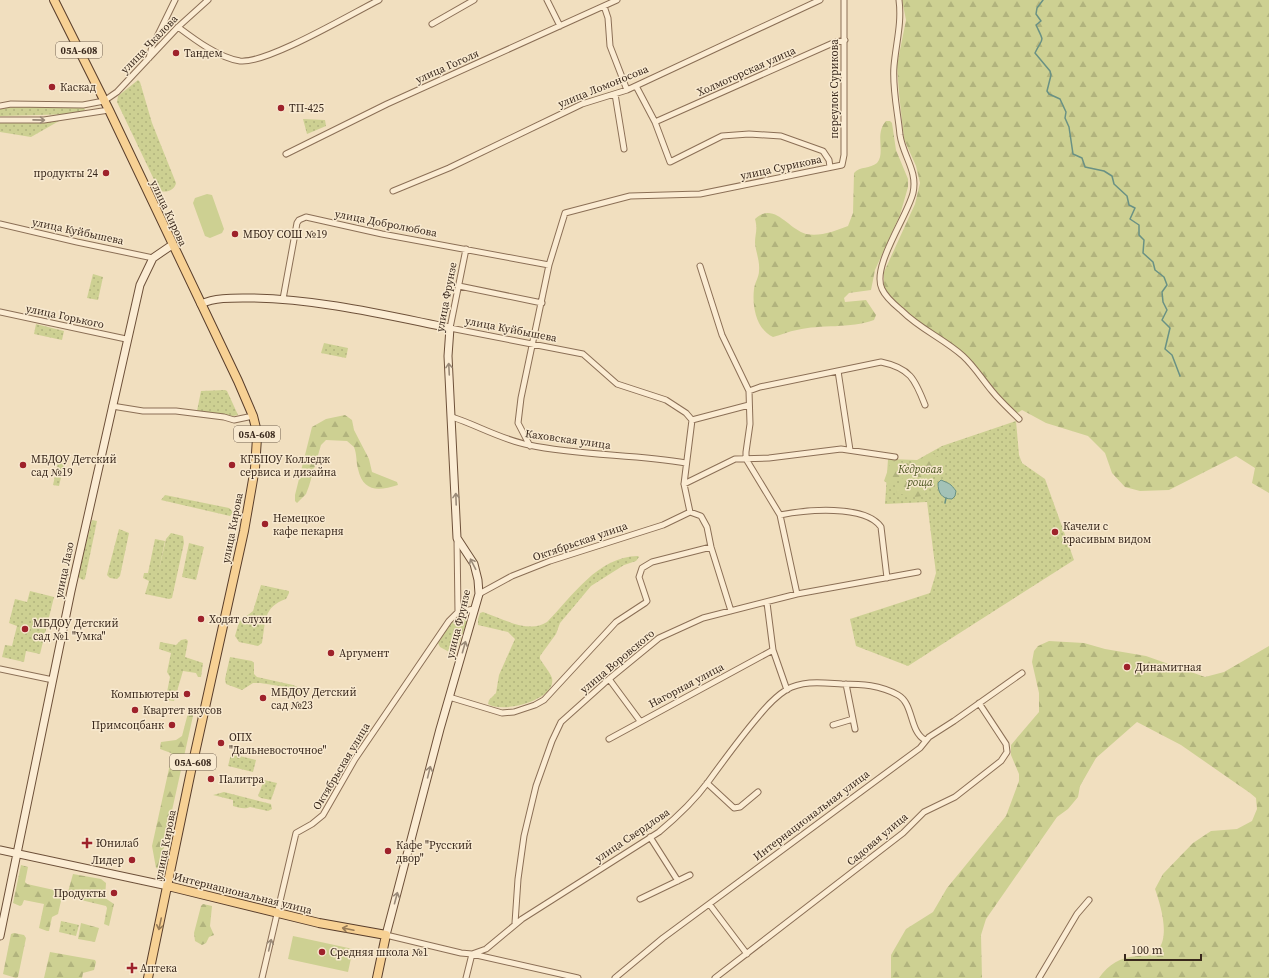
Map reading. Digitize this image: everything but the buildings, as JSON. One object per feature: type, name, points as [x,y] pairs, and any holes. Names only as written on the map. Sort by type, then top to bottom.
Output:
[{"type":"main road","name":"улица Кирова","points":[[54,0],[109,110],[253,416],[257,438],[247,512],[148,978]]},
{"type":"main road","points":[[152,258],[172,245]]},
{"type":"main road","name":"улица Лазо","points":[[0,936],[126,340],[140,285],[152,258]]},
{"type":"main road","name":"улица Куйбышева","points":[[201,304],[210,300],[241,298],[283,299],[384,315],[450,328]]},
{"type":"main road","name":"улица Фрунзе","points":[[377,978],[386,935],[449,697],[479,594],[478,580],[474,564],[457,538],[448,356],[450,328]]},
{"type":"main road","name":"Интернациональная улица","points":[[0,850],[168,886],[326,924],[386,935]]},
{"type":"street","points":[[149,59],[152,47],[175,0]]},
{"type":"street","name":"улица Чкалова","points":[[104,101],[117,92],[178,27],[208,0]]},
{"type":"street","points":[[178,27],[195,40],[216,52],[234,60],[252,60],[304,39],[379,0]]},
{"type":"street","points":[[432,24],[474,0]]},
{"type":"street","points":[[547,0],[560,26]]},
{"type":"street","name":"улица Гоголя","points":[[286,154],[387,104],[617,0]]},
{"type":"street","name":"улица Ломоносова","points":[[393,191],[449,168],[582,104],[636,86],[820,0]]},
{"type":"street","name":"переулок Сурикова","points":[[830,167],[842,164],[844,155],[844,0]]},
{"type":"street","points":[[899,0],[901,16],[894,66],[896,94],[901,138],[913,170],[914,182],[909,206],[887,253],[880,272],[879,280],[881,289],[886,297],[908,317],[962,356],[1003,404],[1020,419]]},
{"type":"street","points":[[604,6],[608,18],[610,46],[627,90]]},
{"type":"street","name":"Холмогорская улица","points":[[655,122],[833,43],[845,40]]},
{"type":"street","points":[[636,86],[655,122]]},
{"type":"street","points":[[615,94],[624,149]]},
{"type":"street","points":[[0,106],[11,104],[82,105],[104,101]]},
{"type":"street","points":[[0,120],[44,120],[109,110]]},
{"type":"street","name":"улица Сурикова","points":[[549,265],[563,217],[568,211],[630,196],[700,194],[830,167],[829,160],[823,151],[781,136],[749,134],[722,136],[670,162],[655,122]]},
{"type":"street","name":"улица Добролюбова","points":[[283,299],[297,223],[302,218],[312,218],[382,234],[549,265]]},
{"type":"street","name":"улица Куйбышева","points":[[0,224],[152,258]]},
{"type":"street","name":"улица Фрунзе","points":[[450,328],[466,249]]},
{"type":"street","points":[[530,446],[518,423],[522,391],[530,351],[534,345],[549,265]]},
{"type":"street","points":[[700,266],[722,335],[749,391],[750,424],[746,459],[780,515],[797,594]]},
{"type":"street","points":[[459,286],[542,302]]},
{"type":"street","name":"улица Горького","points":[[0,312],[126,340]]},
{"type":"street","name":"улица Куйбышева","points":[[450,328],[585,356],[616,384],[666,400],[686,413],[692,420]]},
{"type":"street","points":[[749,391],[760,387],[881,362],[896,366],[911,375],[918,386],[925,405]]},
{"type":"street","points":[[838,371],[850,450]]},
{"type":"street","points":[[731,611],[711,547],[709,532],[701,516],[690,512],[684,484],[692,420],[749,405]]},
{"type":"street","points":[[112,406],[143,411],[176,411],[206,416],[224,416],[234,420],[253,416]]},
{"type":"street","name":"Каховская улица","points":[[452,417],[530,446],[573,452],[655,458],[686,463]]},
{"type":"street","points":[[684,484],[732,459],[850,450],[895,457]]},
{"type":"street","points":[[780,515],[842,510],[876,520],[881,527],[887,578]]},
{"type":"street","name":"Октябрьская улица","points":[[479,594],[512,576],[550,561],[663,525],[690,512]]},
{"type":"street","points":[[457,538],[458,612],[474,609]]},
{"type":"street","points":[[449,697],[502,713],[514,712],[540,703],[616,622],[647,601],[639,576],[642,568],[652,562],[711,547]]},
{"type":"street","name":"улица Воровского","points":[[516,923],[518,879],[524,836],[536,786],[552,741],[561,722],[609,679],[659,638],[691,622],[797,594],[918,572]]},
{"type":"street","points":[[767,603],[773,650],[787,690]]},
{"type":"street","name":"Октябрьская улица","points":[[262,978],[296,833],[312,824],[323,815],[358,754],[436,638],[458,612]]},
{"type":"street","name":"Нагорная улица","points":[[609,739],[773,650]]},
{"type":"street","points":[[0,669],[53,680]]},
{"type":"street","name":"Интернациональная улица","points":[[614,978],[664,938],[920,748],[925,740],[1022,673]]},
{"type":"street","points":[[609,679],[640,721]]},
{"type":"street","name":"улица Свердлова","points":[[472,954],[489,948],[516,923],[650,837],[678,817],[707,784],[742,734],[768,706],[787,690],[812,682],[871,685],[900,697],[907,706],[919,735],[925,740]]},
{"type":"street","points":[[846,684],[855,729]]},
{"type":"street","name":"Садовая улица","points":[[715,978],[903,833],[924,812],[955,797],[1001,761],[1007,752],[1006,744],[979,703]]},
{"type":"street","points":[[833,725],[853,719]]},
{"type":"street","points":[[707,784],[734,808],[740,807],[758,792]]},
{"type":"street","points":[[650,837],[678,881]]},
{"type":"street","points":[[640,898],[690,875]]},
{"type":"street","points":[[1039,978],[1077,914],[1089,900]]},
{"type":"street","points":[[710,905],[747,954]]},
{"type":"street","points":[[386,935],[575,978]]},
{"type":"street","points":[[466,978],[472,954]]},
{"type":"green space","points":[[902,0],[1269,0],[1269,493],[1252,483],[1255,468],[1236,456],[1169,490],[1140,491],[1125,487],[1112,473],[1105,453],[1088,436],[1046,423],[1022,410],[1016,414],[965,355],[919,324],[888,295],[884,287],[884,272],[915,204],[920,183],[916,166],[904,139],[899,93],[897,65],[906,20]]},
{"type":"green space","points":[[138,80],[140,82],[152,123],[176,183],[174,188],[164,192],[159,190],[117,102],[118,96]]},
{"type":"green space","points":[[12,107],[82,107],[85,109],[84,111],[75,114],[0,116],[0,109]]},
{"type":"green space","points":[[303,119],[325,120],[326,126],[307,134]]},
{"type":"green space","points":[[59,121],[31,137],[0,132],[0,122]]},
{"type":"green space","points":[[886,121],[890,121],[892,123],[896,150],[908,179],[908,187],[900,215],[875,270],[871,290],[849,293],[844,298],[845,302],[866,300],[876,315],[874,320],[855,325],[806,328],[773,337],[763,329],[759,323],[755,310],[754,289],[759,267],[755,243],[755,219],[762,214],[768,213],[775,215],[799,231],[811,235],[827,233],[848,226],[853,213],[854,173],[859,169],[877,163],[881,154],[881,132]]},
{"type":"green space","points":[[207,194],[212,195],[224,229],[222,233],[210,238],[205,236],[193,203],[195,198]]},
{"type":"green space","points":[[93,274],[103,277],[98,300],[87,298]]},
{"type":"green space","points":[[36,324],[64,331],[62,340],[34,334]]},
{"type":"green space","points":[[324,343],[348,348],[346,358],[321,353]]},
{"type":"green space","points":[[201,391],[227,391],[238,415],[233,416],[197,411]]},
{"type":"green space","points":[[345,415],[352,420],[354,430],[369,459],[372,472],[397,482],[398,485],[378,489],[368,486],[360,477],[354,447],[347,441],[326,440],[321,445],[306,494],[297,503],[295,501],[295,495],[312,427],[326,419]]},
{"type":"green space","points":[[1016,421],[1019,455],[1022,463],[1045,479],[1074,560],[908,666],[856,646],[850,619],[930,593],[936,573],[927,502],[885,504],[888,459],[917,460],[942,446]]},
{"type":"green space","name":"Кедровая роща","points":[[932,453],[945,461],[934,472],[932,481],[923,496],[914,497],[897,493],[896,489],[907,481],[907,479],[899,480],[892,486],[884,481],[891,461],[912,464]]},
{"type":"green space","points":[[60,454],[66,456],[59,486],[53,485]]},
{"type":"green space","points":[[165,495],[229,508],[233,512],[230,516],[161,500]]},
{"type":"green space","points":[[92,520],[97,521],[85,579],[83,580],[78,577]]},
{"type":"green space","points":[[119,529],[129,533],[120,576],[117,579],[110,578],[107,575]]},
{"type":"green space","points":[[171,533],[183,536],[184,543],[172,598],[169,599],[145,594],[149,581],[143,578],[144,573],[148,573],[155,539],[165,541],[158,574],[166,539]]},
{"type":"green space","points":[[189,543],[204,547],[196,580],[182,577]]},
{"type":"green space","points":[[639,557],[636,561],[624,565],[591,586],[560,623],[556,634],[540,656],[540,659],[552,678],[551,686],[546,693],[538,699],[516,706],[495,707],[488,704],[489,700],[496,693],[499,675],[515,639],[508,632],[478,625],[480,613],[483,612],[524,626],[540,625],[547,622],[576,590],[598,570],[623,558]]},
{"type":"green space","points":[[261,585],[289,591],[289,593],[286,599],[273,606],[269,611],[265,622],[262,643],[258,646],[239,642],[235,636],[239,622],[253,611]]},
{"type":"green space","points":[[30,591],[54,597],[40,654],[26,651],[24,662],[2,657],[5,645],[12,646],[17,626],[9,623],[15,599],[27,602]]},
{"type":"green space","points":[[456,615],[461,615],[467,621],[458,646],[453,654],[440,647],[438,643]]},
{"type":"green space","points":[[186,639],[188,641],[185,657],[203,663],[201,677],[198,677],[196,673],[183,671],[174,701],[167,700],[166,697],[170,677],[167,672],[171,653],[159,649],[160,642],[176,645],[181,640]]},
{"type":"green space","points":[[1049,641],[1084,643],[1105,649],[1146,656],[1205,677],[1224,672],[1269,646],[1269,978],[1099,978],[1111,965],[1116,962],[1126,958],[1147,956],[1156,952],[1161,945],[1164,927],[1155,889],[1163,874],[1193,843],[1211,831],[1237,829],[1252,821],[1257,809],[1256,798],[1250,793],[1181,745],[1137,722],[1096,758],[1080,786],[1078,797],[1068,809],[1057,817],[986,919],[981,935],[982,978],[891,978],[891,955],[906,929],[933,912],[947,888],[1006,816],[1019,781],[1019,774],[1011,755],[1011,745],[1039,712],[1039,693],[1032,662],[1034,651],[1038,646]]},
{"type":"green space","points":[[230,657],[252,661],[254,663],[254,674],[257,677],[293,685],[304,690],[304,695],[298,695],[280,686],[260,683],[253,683],[242,690],[226,684],[225,679]]},
{"type":"green space","points":[[191,712],[193,716],[159,869],[156,868],[152,846],[172,755],[171,753],[160,749],[161,742],[176,740],[182,736],[188,713]]},
{"type":"green space","points":[[231,754],[256,760],[253,772],[228,766]]},
{"type":"green space","points":[[264,780],[277,783],[271,800],[258,796]]},
{"type":"green space","points":[[224,792],[271,804],[272,809],[268,811],[250,807],[239,808],[233,806],[233,800],[213,795]]},
{"type":"green space","points":[[21,865],[28,867],[25,882],[27,884],[63,892],[58,914],[52,917],[49,931],[39,928],[44,904],[24,900],[20,906],[13,903]]},
{"type":"green space","points":[[73,874],[101,879],[106,883],[105,898],[114,904],[109,926],[104,924],[107,908],[106,906],[81,900],[69,895],[68,892]]},
{"type":"green space","points":[[203,904],[212,906],[210,926],[214,935],[209,937],[206,943],[202,945],[195,941],[194,933],[201,906]]},
{"type":"green space","points":[[61,921],[79,925],[76,936],[59,932]]},
{"type":"green space","points":[[81,923],[99,928],[95,942],[78,939]]},
{"type":"green space","points":[[14,933],[24,935],[26,938],[18,977],[16,978],[3,974],[11,934]]},
{"type":"green space","points":[[293,936],[353,949],[348,972],[288,959]]},
{"type":"green space","points":[[50,952],[95,960],[94,970],[83,973],[82,978],[44,978]]},
{"type":"water","points":[[941,480],[950,484],[956,491],[955,496],[952,499],[945,498],[941,494],[938,483]]},
{"type":"waterway","points":[[1043,0],[1037,8],[1036,14],[1041,21],[1036,25],[1042,40],[1035,53],[1050,71],[1051,75],[1047,91],[1049,94],[1060,99],[1066,112],[1065,118],[1069,127],[1073,154],[1082,158],[1085,167],[1104,171],[1112,176],[1114,184],[1127,196],[1129,205],[1135,208],[1130,219],[1139,225],[1139,235],[1144,240],[1143,253],[1153,262],[1155,270],[1164,277],[1167,285],[1162,292],[1163,302],[1167,310],[1162,320],[1170,328],[1165,349],[1172,355],[1180,376]]},
{"type":"waterway","points":[[945,503],[946,498]]},
{"type":"place","name":"Тандем","points":[[176,53]]},
{"type":"place","name":"Каскад","points":[[52,87]]},
{"type":"place","name":"ТП-425","points":[[281,108]]},
{"type":"place","name":"продукты 24","points":[[106,173]]},
{"type":"place","name":"МБОУ СОШ №19","points":[[235,234]]},
{"type":"place","name":"МБДОУ Детский сад №19","points":[[23,465]]},
{"type":"place","name":"КГБПОУ Колледж сервиса и дизайна","points":[[232,465]]},
{"type":"place","name":"Немецкое кафе пекарня","points":[[265,524]]},
{"type":"place","name":"Качели с красивым видом","points":[[1055,532]]},
{"type":"place","name":"Ходят слухи","points":[[201,619]]},
{"type":"place","name":"МБДОУ Детский сад №1 \"Умка\"","points":[[25,629]]},
{"type":"place","name":"Аргумент","points":[[331,653]]},
{"type":"place","name":"Динамитная","points":[[1127,667]]},
{"type":"place","name":"Компьютеры","points":[[187,694]]},
{"type":"place","name":"МБДОУ Детский сад №23","points":[[263,698]]},
{"type":"place","name":"Квартет вкусов","points":[[135,710]]},
{"type":"place","name":"Примсоцбанк","points":[[172,725]]},
{"type":"place","name":"ОПХ \"Дальневосточное\"","points":[[221,743]]},
{"type":"place","name":"Палитра","points":[[211,779]]},
{"type":"place","name":"Юнилаб","points":[[87,843]]},
{"type":"place","name":"Кафе \"Русский двор\"","points":[[388,851]]},
{"type":"place","name":"Лидер","points":[[132,860]]},
{"type":"place","name":"Продукты","points":[[114,893]]},
{"type":"place","name":"Средняя школа №1","points":[[322,952]]},
{"type":"place","name":"Аптека","points":[[132,968]]}]
